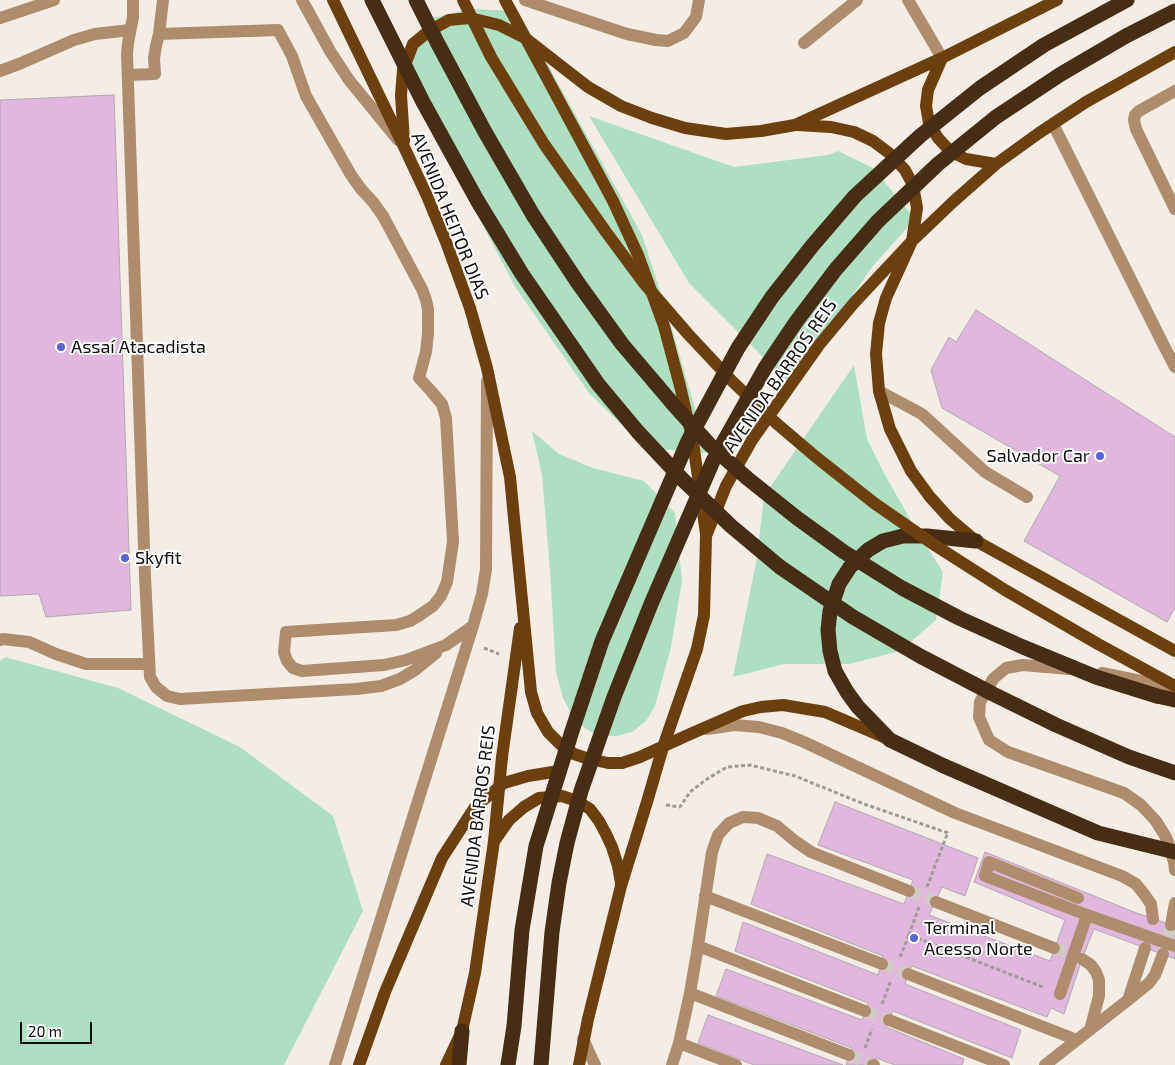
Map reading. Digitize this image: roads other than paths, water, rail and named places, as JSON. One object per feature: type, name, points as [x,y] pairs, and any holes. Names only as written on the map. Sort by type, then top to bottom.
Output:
[{"type":"highway","points":[[372,0],[427,110],[477,200],[522,274],[598,384],[638,432],[683,480],[731,526],[780,567],[853,617],[920,656],[1056,725],[1129,757],[1175,773]]},
{"type":"highway","points":[[416,0],[437,42],[533,215],[578,283],[622,344],[709,444],[747,478],[797,518],[844,552],[902,588],[959,618],[1096,677],[1175,700]]},
{"type":"highway","points":[[508,1065],[514,1026],[522,930],[534,856],[559,771],[602,641],[688,441],[738,348],[772,297],[812,246],[855,196],[920,136],[980,88],[1044,45],[1127,0]]},
{"type":"highway","points":[[541,1065],[552,932],[559,883],[581,790],[614,697],[651,604],[713,461],[765,368],[796,322],[836,269],[878,220],[938,164],[996,117],[1061,74],[1126,36],[1175,11]]},
{"type":"highway","points":[[976,541],[927,536],[903,536],[883,541],[868,550],[850,567],[839,584],[830,611],[828,630],[830,651],[835,671],[847,692],[858,707],[890,740],[944,766],[1098,833],[1175,852]]},
{"type":"highway","points":[[460,1065],[462,1031]]},
{"type":"main road","name":"AVENIDA HEITOR DIAS","points":[[333,0],[405,148],[446,242],[470,308],[487,368],[510,477],[523,604]]},
{"type":"main road","points":[[463,0],[491,57],[544,144],[606,232],[643,282],[733,382],[776,423],[874,504],[1005,590],[1175,687]]},
{"type":"main road","points":[[505,0],[613,201],[638,255],[664,326],[680,386],[693,442],[706,536]]},
{"type":"main road","points":[[795,125],[942,58],[1057,0]]},
{"type":"main road","points":[[405,148],[401,95],[403,70],[413,44],[428,31],[449,20],[470,18],[499,25],[525,38],[588,87],[621,106],[685,128],[726,134],[761,131],[795,125],[831,127],[854,132],[873,140],[905,170],[913,185],[917,208],[912,240],[886,298],[879,323],[876,354],[879,391],[890,430],[910,471],[950,519],[976,541],[1175,651]]},
{"type":"main road","name":"AVENIDA BARROS REIS","points":[[579,1065],[583,1039],[621,886],[663,747],[697,649],[704,615],[706,536],[726,486],[752,440],[819,345],[854,303],[912,240],[996,164],[1086,102],[1175,52]]},
{"type":"main road","points":[[942,58],[928,90],[926,106],[929,123],[938,138],[950,151],[966,159],[996,164]]},
{"type":"main road","points":[[523,604],[531,692],[537,713],[548,732],[574,754],[608,763],[622,763],[640,757],[743,711],[761,707],[784,706],[825,712],[890,740]]},
{"type":"main road","name":"AVENIDA BARROS REIS","points":[[446,1065],[462,1031],[475,973],[494,842],[502,757],[523,604]]},
{"type":"main road","points":[[359,1065],[385,992],[442,858],[475,807],[504,783],[528,776],[559,771]]},
{"type":"main road","points":[[494,842],[509,820],[524,807],[540,798],[562,796],[577,801],[590,808],[606,834],[618,866],[621,886]]},
{"type":"street","points":[[0,18],[54,0]]},
{"type":"street","points":[[133,0],[127,54],[150,677],[156,687],[166,696],[180,699],[356,690],[381,686],[400,679],[415,670],[473,626]]},
{"type":"street","points":[[128,75],[155,74],[155,52],[163,0]]},
{"type":"street","points":[[302,0],[330,51],[349,80],[405,148]]},
{"type":"street","points":[[525,0],[627,34],[668,41],[684,33],[696,17],[699,0]]},
{"type":"street","points":[[804,43],[858,0]]},
{"type":"street","points":[[908,0],[942,58]]},
{"type":"street","points":[[0,71],[74,40],[95,34],[130,30]]},
{"type":"street","points":[[159,34],[278,30],[292,56],[306,96],[351,175],[383,216],[426,300],[428,333],[426,352],[419,378],[442,404],[446,418],[453,542],[448,582],[433,606],[410,621],[396,625],[286,632],[284,652],[287,661],[293,668],[302,671],[384,665],[406,660],[446,645]]},
{"type":"street","points":[[1175,92],[1139,111],[1135,115],[1134,120],[1136,129],[1175,209]]},
{"type":"street","points":[[1053,124],[1175,367]]},
{"type":"street","points":[[335,1065],[482,594],[486,569],[487,368]]},
{"type":"street","points":[[879,391],[922,414],[985,472],[1027,497]]},
{"type":"street","points":[[0,640],[29,642],[86,664],[149,664]]},
{"type":"street","points":[[1175,687],[1092,671],[1024,665],[1006,668],[992,678],[980,702],[979,717],[989,740],[1008,752],[1124,793],[1141,805],[1156,821],[1167,839],[1175,870]]},
{"type":"street","points":[[688,735],[715,727],[734,725],[759,727],[782,733],[955,813],[1122,876],[1136,884],[1144,894],[1151,904],[1153,919]]},
{"type":"street","points":[[672,1065],[690,993],[712,852],[718,835],[729,823],[744,817],[758,818],[777,826],[811,852],[909,891]]},
{"type":"street","points":[[1078,898],[989,862],[985,876],[1175,946]]},
{"type":"street","points":[[705,896],[882,964]]},
{"type":"street","points":[[936,902],[1054,948]]},
{"type":"street","points":[[1171,925],[1175,904]]},
{"type":"street","points":[[1060,994],[1087,915]]},
{"type":"street","points":[[698,946],[865,1011]]},
{"type":"street","points":[[1128,1000],[1145,948]]},
{"type":"street","points":[[1045,1065],[1149,983],[1155,975],[1163,954]]},
{"type":"street","points":[[1082,959],[1091,965],[1099,980],[1099,996],[1090,1030]]},
{"type":"street","points":[[908,974],[1077,1040]]},
{"type":"street","points":[[690,993],[849,1055]]},
{"type":"street","points":[[889,1020],[1004,1065]]},
{"type":"street","points":[[583,1039],[595,1065]]},
{"type":"street","points":[[679,1042],[736,1065]]},
{"type":"tunnel","points":[[909,891],[936,902]]},
{"type":"tunnel","points":[[1163,954],[1171,925]]},
{"type":"tunnel","points":[[1054,948],[1082,959]]},
{"type":"tunnel","points":[[882,964],[908,974]]},
{"type":"tunnel","points":[[865,1011],[889,1020]]},
{"type":"tunnel","points":[[849,1055],[873,1065]]},
{"type":"place","name":"Assaí Atacadista","points":[[61,347]]},
{"type":"place","name":"Salvador Car","points":[[1100,456]]},
{"type":"place","name":"Skyfit","points":[[125,558]]},
{"type":"place","name":"Terminal Acesso Norte","points":[[914,938]]}]
